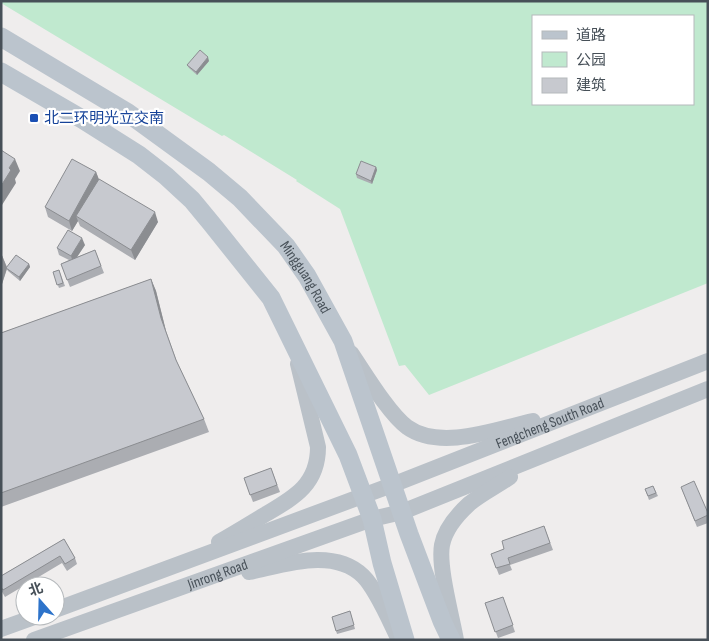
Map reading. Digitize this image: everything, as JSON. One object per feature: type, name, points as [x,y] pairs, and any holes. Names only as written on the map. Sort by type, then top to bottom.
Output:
[{"type":"main road","name":"Mingguang Road","points":[[1,37],[128,113],[209,172],[240,198],[291,254],[307,276],[343,341],[392,485],[438,612],[451,640]]},
{"type":"main road","points":[[1,72],[90,124],[139,155],[166,176],[192,200],[271,298],[348,455],[372,519],[382,563],[405,640]]},
{"type":"street","points":[[187,562],[295,497],[310,479],[318,457],[318,447],[291,338]]},
{"type":"street","points":[[343,341],[395,415],[407,427],[422,434],[438,437],[470,435],[589,408]]},
{"type":"street","name":"Fengcheng South Road","points":[[392,485],[708,361]]},
{"type":"street","name":"Fengcheng South Road","points":[[402,512],[708,389]]},
{"type":"street","points":[[456,640],[442,556],[442,545],[447,532],[456,516],[470,503],[542,456]]},
{"type":"street","name":"Jinrong Road","points":[[65,606],[392,485]]},
{"type":"street","name":"Jinrong Road","points":[[34,640],[372,519],[402,512]]},
{"type":"street","points":[[186,586],[299,561],[326,560],[340,563],[362,575],[370,585],[399,640]]},
{"type":"street","points":[[1,629],[15,624]]},
{"type":"green space","points":[[1,1],[708,1],[708,283],[429,395],[405,365],[399,366],[340,209],[297,180],[224,135],[222,136],[1,3]]},
{"type":"building","points":[[200,50],[208,57],[196,72],[187,65]]},
{"type":"building","points":[[1,150],[15,159],[9,168],[11,170],[1,186]]},
{"type":"building","points":[[72,159],[96,172],[69,221],[45,207]]},
{"type":"building","points":[[361,161],[376,167],[371,181],[356,174]]},
{"type":"building","points":[[99,179],[155,212],[131,250],[76,216]]},
{"type":"building","points":[[68,230],[82,238],[71,256],[57,248]]},
{"type":"building","points":[[95,250],[101,266],[67,280],[61,264]]},
{"type":"building","points":[[16,255],[29,264],[19,277],[6,268]]},
{"type":"building","points":[[59,270],[63,283],[57,285],[53,272]]},
{"type":"building","points":[[151,279],[161,318],[176,360],[204,419],[1,493],[1,333]]},
{"type":"building","points":[[271,468],[277,485],[250,495],[244,478]]},
{"type":"building","points":[[694,481],[708,513],[708,515],[695,521],[681,487]]},
{"type":"building","points":[[653,486],[656,493],[648,496],[645,489]]},
{"type":"building","points":[[544,526],[550,543],[508,558],[510,564],[496,568],[491,554],[504,549],[502,541]]},
{"type":"building","points":[[64,539],[75,558],[65,564],[60,556],[26,576],[15,576],[15,583],[3,590],[1,587],[1,576]]},
{"type":"building","points":[[503,597],[513,625],[495,632],[485,603]]},
{"type":"building","points":[[350,611],[354,625],[336,631],[332,617]]},
{"type":"place","name":"北二环明光立交南","points":[[34,118]]}]
